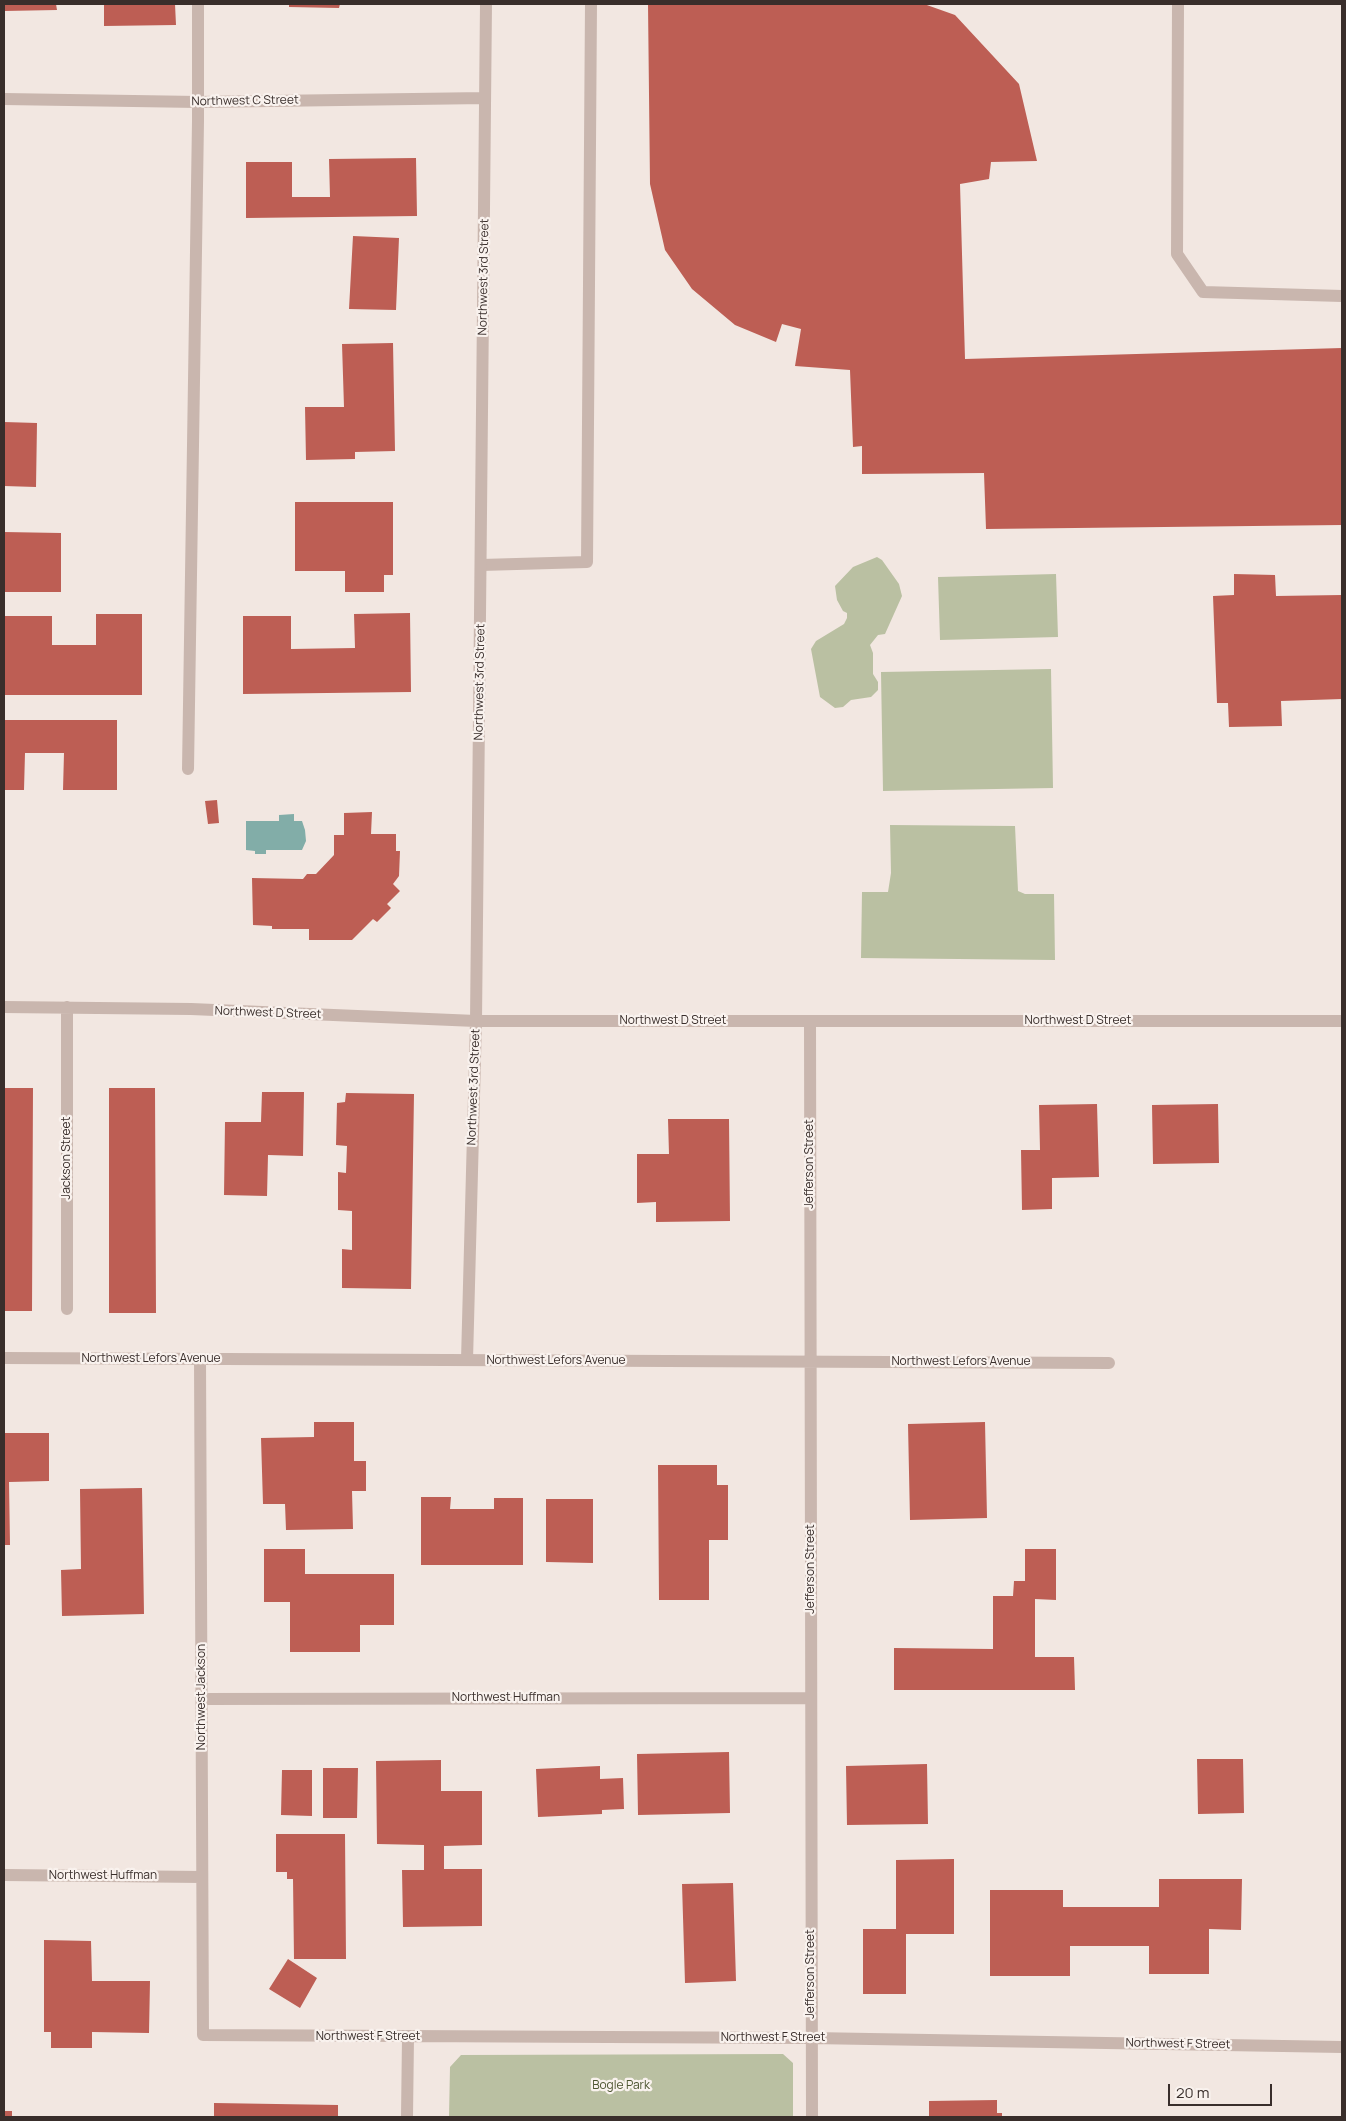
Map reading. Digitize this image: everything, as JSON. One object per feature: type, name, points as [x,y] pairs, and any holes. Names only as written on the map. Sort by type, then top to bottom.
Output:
[{"type":"street","points":[[188,769],[198,4]]},
{"type":"street","name":"Northwest 3rd Street","points":[[466,1360],[476,1022],[486,4]]},
{"type":"street","points":[[481,565],[587,562],[591,4]]},
{"type":"street","points":[[1178,4],[1177,254],[1204,292],[1342,296]]},
{"type":"street","name":"Northwest C Street","points":[[4,99],[198,102],[485,98]]},
{"type":"street","name":"Northwest D Street","points":[[4,1007],[191,1009],[476,1022],[1342,1021]]},
{"type":"street","name":"Jackson Street","points":[[67,1007],[67,1309]]},
{"type":"street","name":"Jefferson Street","points":[[810,1021],[812,2117]]},
{"type":"street","name":"Northwest Lefors Avenue","points":[[4,1358],[1109,1363]]},
{"type":"street","name":"Northwest Jackson","points":[[200,1359],[203,2035]]},
{"type":"street","name":"Northwest Huffman","points":[[202,1699],[810,1698]]},
{"type":"street","name":"Northwest Huffman","points":[[4,1875],[202,1877]]},
{"type":"street","name":"Northwest F Street","points":[[203,2035],[811,2038],[1342,2047]]},
{"type":"street","points":[[407,2117],[408,2037]]},
{"type":"green space","points":[[877,557],[882,560],[899,584],[902,596],[885,634],[878,635],[870,645],[873,653],[873,674],[878,682],[878,690],[871,697],[851,700],[843,707],[835,708],[820,697],[811,649],[816,641],[844,624],[847,618],[847,613],[843,611],[837,600],[835,586],[853,567]]},
{"type":"green space","points":[[1056,574],[1058,637],[940,640],[938,577]]},
{"type":"green space","points":[[1051,669],[1053,788],[883,791],[881,672]]},
{"type":"green space","points":[[890,825],[1015,826],[1018,891],[1025,894],[1054,894],[1055,960],[861,958],[862,892],[888,892],[891,873]]},
{"type":"green space","name":"Bogle Park","points":[[783,2054],[793,2063],[793,2117],[449,2117],[450,2067],[461,2055]]},
{"type":"water","points":[[294,814],[294,821],[302,821],[305,830],[306,841],[302,850],[266,850],[266,854],[255,854],[255,851],[246,850],[246,821],[279,821],[279,815]]},
{"type":"building","points":[[4,4],[56,4],[57,10],[4,11]]},
{"type":"building","points":[[104,4],[175,4],[176,25],[104,26]]},
{"type":"building","points":[[289,4],[340,4],[339,8],[289,7]]},
{"type":"building","points":[[648,4],[924,4],[955,15],[1019,84],[1037,161],[991,162],[989,179],[960,184],[965,359],[1342,348],[1342,525],[986,529],[984,473],[862,474],[862,446],[853,447],[850,370],[795,366],[801,329],[782,324],[776,342],[735,325],[692,289],[665,250],[650,184]]},
{"type":"building","points":[[416,158],[417,216],[246,218],[246,162],[292,162],[292,197],[330,197],[329,159]]},
{"type":"building","points":[[353,236],[399,238],[396,310],[349,309]]},
{"type":"building","points":[[393,343],[395,451],[355,452],[355,459],[306,460],[305,407],[344,407],[342,344]]},
{"type":"building","points":[[4,422],[37,423],[36,487],[4,486]]},
{"type":"building","points":[[295,502],[393,502],[393,575],[384,575],[384,592],[345,592],[345,571],[295,571]]},
{"type":"building","points":[[4,532],[61,533],[61,592],[4,592]]},
{"type":"building","points":[[1234,574],[1275,575],[1276,596],[1342,595],[1342,699],[1281,701],[1282,726],[1229,727],[1228,703],[1217,703],[1213,596],[1234,595]]},
{"type":"building","points":[[410,613],[411,692],[243,694],[243,616],[291,616],[291,649],[355,648],[354,614]]},
{"type":"building","points":[[96,614],[142,614],[142,695],[4,695],[4,616],[52,616],[52,645],[96,645]]},
{"type":"building","points":[[4,720],[117,720],[117,790],[63,790],[64,753],[25,753],[24,790],[4,790]]},
{"type":"building","points":[[217,800],[219,823],[208,824],[205,801]]},
{"type":"building","points":[[372,812],[371,834],[396,834],[396,851],[400,851],[399,876],[393,884],[400,891],[387,904],[391,908],[377,922],[373,919],[352,940],[309,940],[309,929],[272,929],[272,926],[253,925],[252,878],[303,879],[307,874],[316,874],[334,855],[334,835],[344,835],[344,813]]},
{"type":"building","points":[[4,1088],[33,1088],[32,1311],[4,1311]]},
{"type":"building","points":[[109,1088],[155,1088],[156,1313],[109,1313]]},
{"type":"building","points":[[262,1092],[304,1092],[303,1156],[268,1155],[267,1196],[224,1195],[225,1122],[261,1122]]},
{"type":"building","points":[[346,1093],[414,1094],[411,1289],[342,1288],[342,1249],[352,1250],[352,1211],[338,1210],[338,1172],[346,1173],[347,1146],[336,1145],[337,1103],[345,1102]]},
{"type":"building","points":[[1097,1104],[1099,1177],[1052,1178],[1052,1209],[1022,1210],[1021,1150],[1040,1150],[1039,1105]]},
{"type":"building","points":[[1218,1104],[1219,1163],[1153,1164],[1152,1105]]},
{"type":"building","points":[[668,1119],[729,1119],[730,1221],[656,1222],[656,1202],[637,1203],[637,1154],[669,1154]]},
{"type":"building","points":[[314,1422],[354,1422],[354,1461],[366,1461],[366,1491],[352,1491],[353,1529],[286,1530],[285,1504],[263,1504],[261,1438],[314,1437]]},
{"type":"building","points":[[985,1422],[987,1518],[910,1520],[908,1424]]},
{"type":"building","points":[[4,1433],[49,1433],[49,1481],[9,1482],[10,1545],[4,1545]]},
{"type":"building","points":[[658,1465],[717,1465],[717,1485],[728,1485],[728,1540],[709,1540],[709,1600],[659,1600]]},
{"type":"building","points":[[142,1488],[144,1614],[62,1616],[61,1570],[81,1569],[80,1489]]},
{"type":"building","points":[[421,1497],[451,1497],[450,1509],[494,1509],[494,1498],[523,1498],[523,1565],[421,1565]]},
{"type":"building","points":[[546,1499],[593,1499],[593,1563],[546,1562]]},
{"type":"building","points":[[264,1549],[305,1549],[305,1574],[394,1574],[394,1625],[360,1625],[360,1652],[290,1652],[290,1602],[264,1602]]},
{"type":"building","points":[[1025,1549],[1056,1549],[1056,1600],[1035,1599],[1035,1657],[1074,1657],[1075,1690],[894,1690],[894,1648],[993,1649],[993,1596],[1013,1596],[1014,1581],[1025,1581]]},
{"type":"building","points":[[729,1752],[730,1813],[638,1815],[637,1754]]},
{"type":"building","points":[[1197,1759],[1243,1759],[1244,1813],[1198,1814]]},
{"type":"building","points":[[441,1760],[441,1791],[482,1791],[482,1845],[444,1846],[444,1869],[482,1869],[482,1926],[403,1927],[402,1870],[424,1870],[424,1845],[377,1844],[376,1761]]},
{"type":"building","points":[[927,1764],[928,1824],[847,1825],[846,1766]]},
{"type":"building","points":[[600,1766],[600,1779],[623,1778],[624,1809],[602,1810],[602,1814],[538,1817],[536,1769]]},
{"type":"building","points":[[323,1768],[358,1768],[357,1818],[323,1818]]},
{"type":"building","points":[[282,1770],[312,1770],[312,1816],[281,1815]]},
{"type":"building","points":[[276,1834],[345,1834],[346,1959],[294,1959],[293,1879],[287,1879],[287,1872],[276,1872]]},
{"type":"building","points":[[954,1859],[954,1934],[906,1934],[906,1994],[863,1994],[863,1929],[896,1929],[896,1860]]},
{"type":"building","points":[[1159,1879],[1242,1879],[1241,1930],[1209,1929],[1209,1974],[1149,1974],[1149,1946],[1070,1946],[1070,1976],[990,1976],[990,1890],[1063,1890],[1063,1907],[1159,1907]]},
{"type":"building","points":[[733,1883],[736,1981],[685,1983],[682,1884]]},
{"type":"building","points":[[44,1940],[91,1941],[92,1981],[150,1981],[149,2033],[92,2032],[92,2048],[51,2048],[51,2032],[44,2032]]},
{"type":"building","points":[[288,1959],[317,1978],[300,2008],[269,1989]]},
{"type":"building","points":[[997,2100],[997,2113],[1002,2113],[1002,2117],[929,2117],[929,2101]]},
{"type":"building","points":[[214,2103],[338,2105],[338,2117],[214,2117]]},
{"type":"building","points":[[4,2111],[12,2111],[12,2117],[4,2117]]}]
